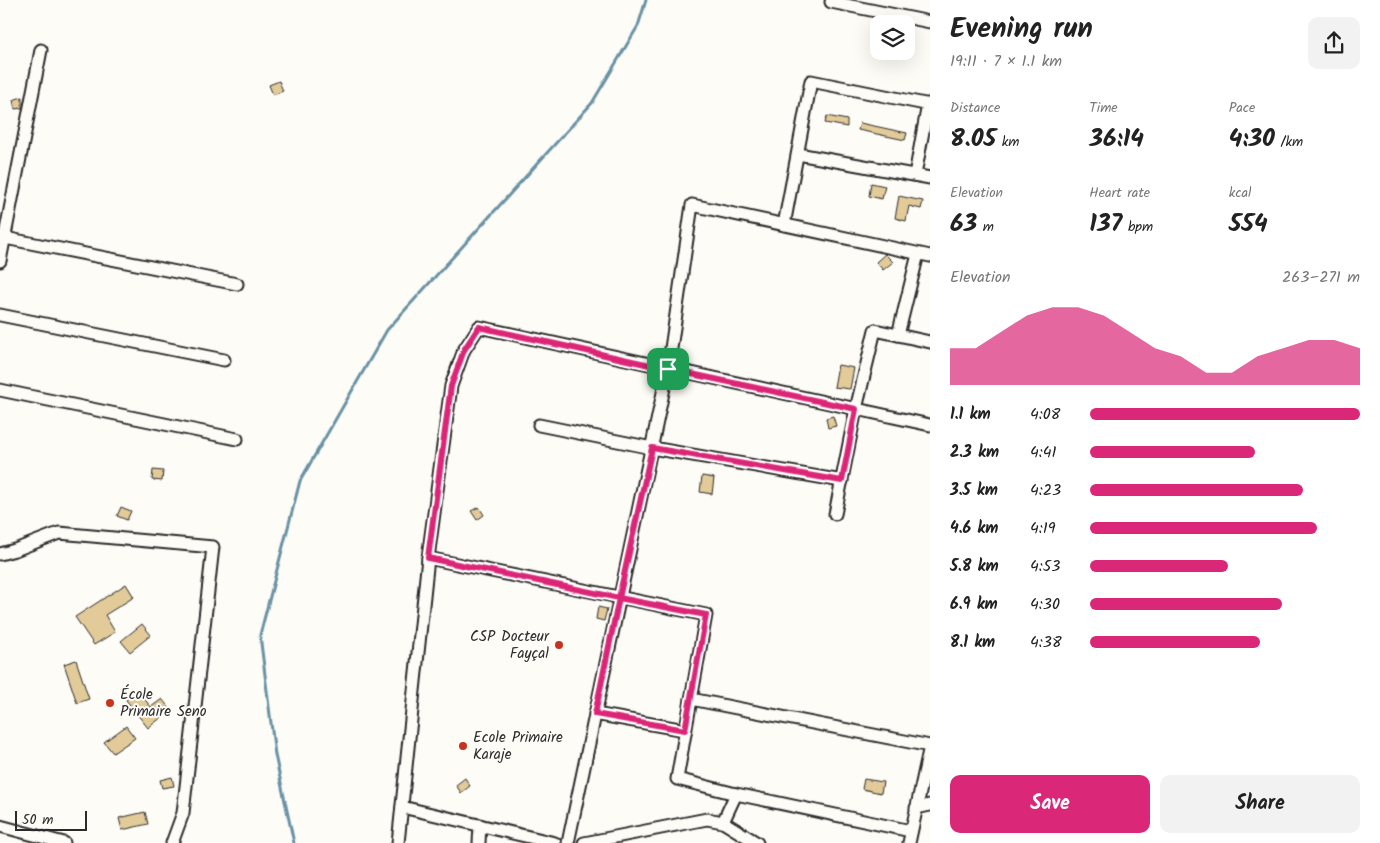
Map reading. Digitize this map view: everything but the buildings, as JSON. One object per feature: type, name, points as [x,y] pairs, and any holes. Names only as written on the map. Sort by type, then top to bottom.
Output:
[{"type":"street","points":[[831,2],[930,22]]},
{"type":"street","points":[[0,262],[2,238],[41,50]]},
{"type":"street","points":[[784,225],[811,81],[929,104],[915,175]]},
{"type":"street","points":[[798,154],[930,178]]},
{"type":"street","points":[[568,843],[668,369],[692,206],[930,256]]},
{"type":"street","points":[[2,238],[238,284]]},
{"type":"street","points":[[898,336],[918,254]]},
{"type":"street","points":[[0,315],[224,360]]},
{"type":"street","points":[[398,843],[428,558],[451,386],[464,350],[479,327],[930,425]]},
{"type":"street","points":[[835,514],[856,409],[875,330],[930,342]]},
{"type":"street","points":[[0,390],[237,439]]},
{"type":"street","points":[[539,425],[652,448],[842,481]]},
{"type":"street","points":[[0,554],[37,542],[59,532],[212,547],[183,814],[172,843]]},
{"type":"street","points":[[428,558],[706,615],[677,779],[736,794],[911,830]]},
{"type":"street","points":[[691,699],[930,746],[908,843]]},
{"type":"street","points":[[595,714],[685,730]]},
{"type":"street","points":[[723,822],[736,794]]},
{"type":"street","points":[[916,808],[930,805]]},
{"type":"street","points":[[402,808],[555,843]]},
{"type":"street","points":[[584,843],[707,819],[723,822],[757,843]]},
{"type":"street","points":[[479,843],[480,825]]},
{"type":"street","points":[[0,826],[49,842],[64,843]]},
{"type":"waterway","points":[[294,843],[275,755],[260,635],[300,481],[387,330],[592,103],[638,26],[646,0]]},
{"type":"place","name":"CSP Docteur Fayçal","points":[[559,645]]},
{"type":"place","name":"École Primaire Seno","points":[[110,703]]},
{"type":"place","name":"Ecole Primaire Karaje","points":[[463,746]]},
{"type":"route","points":[[668,369],[479,327],[464,350],[451,386],[428,558],[619,598],[595,714],[685,730],[706,615],[619,598],[652,448],[842,481],[856,409],[668,369]]}]
